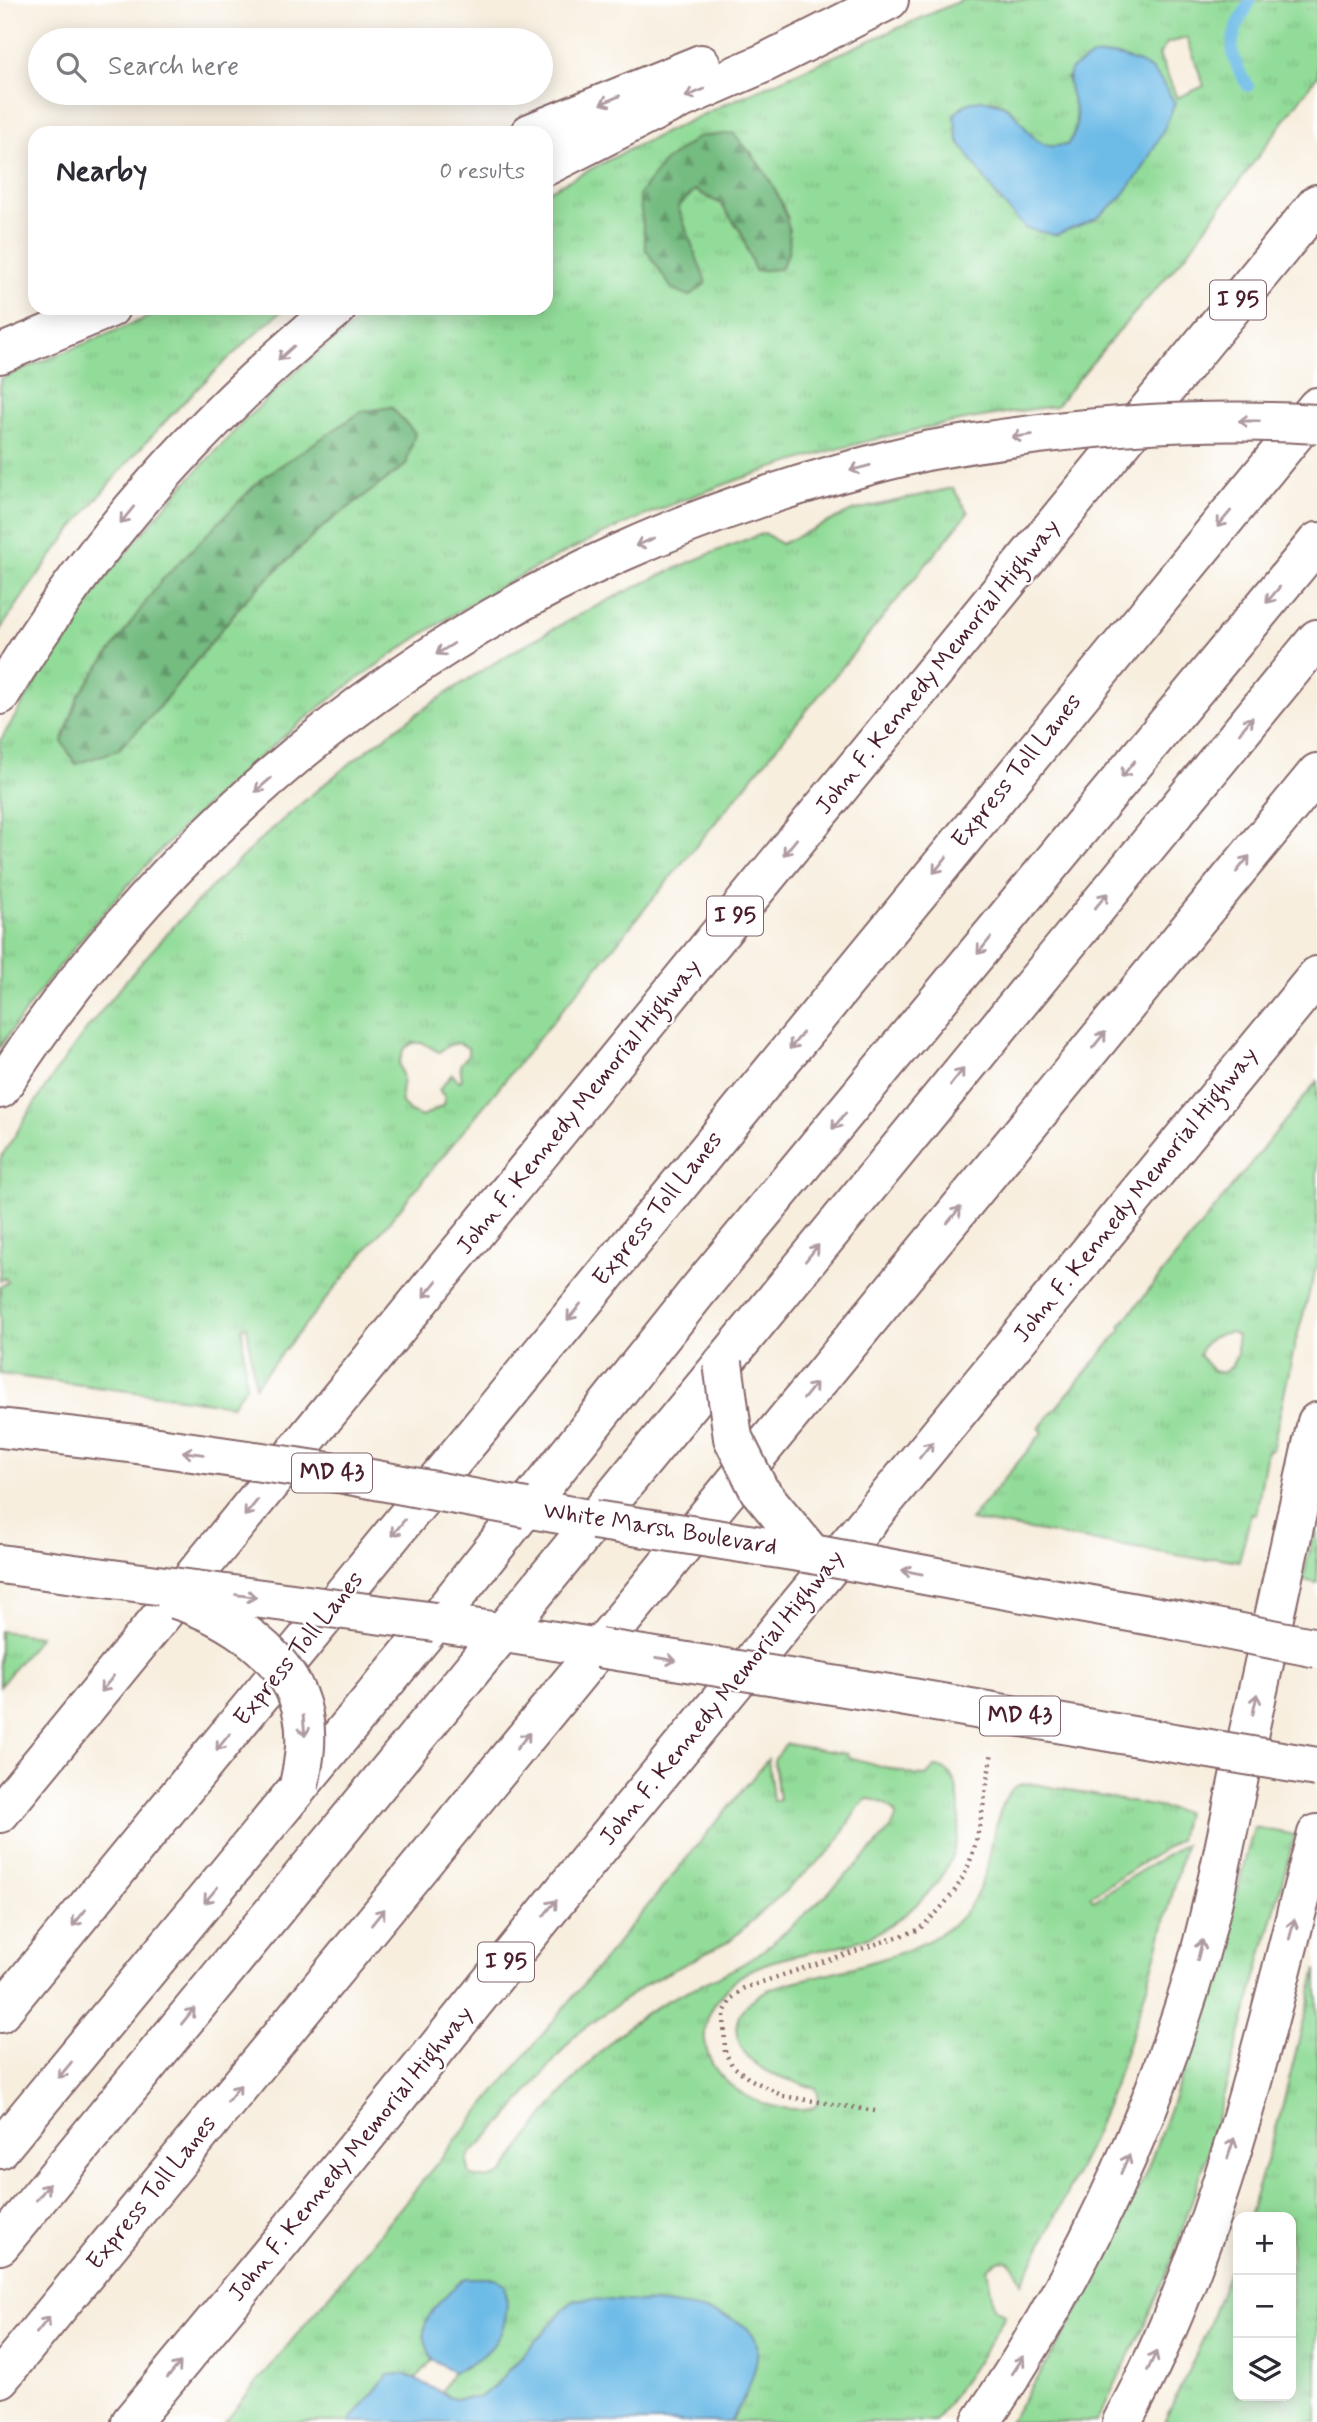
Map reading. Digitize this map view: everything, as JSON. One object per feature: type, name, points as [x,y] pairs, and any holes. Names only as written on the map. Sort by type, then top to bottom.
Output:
[{"type":"highway","points":[[548,126],[760,41],[881,0]]},
{"type":"highway","points":[[553,162],[665,106],[764,63],[889,0]]},
{"type":"highway","name":"John F. Kennedy Memorial Highway","points":[[0,1813],[1317,204]]},
{"type":"highway","points":[[0,354],[93,315]]},
{"type":"highway","points":[[0,695],[42,629],[119,525],[150,488],[241,392],[329,315]]},
{"type":"highway","name":"Express Toll Lanes","points":[[0,2013],[1317,407]]},
{"type":"highway","points":[[0,1088],[85,970],[181,861],[212,830],[317,738],[394,682],[490,621],[550,587],[617,554],[719,512],[796,485],[926,451],[1109,426],[1214,421],[1317,424]]},
{"type":"highway","points":[[0,2149],[435,1622],[697,1292],[1317,542]]},
{"type":"highway","points":[[0,2245],[1317,639]]},
{"type":"highway","name":"Express Toll Lanes","points":[[0,2378],[1317,773]]},
{"type":"highway","name":"John F. Kennedy Memorial Highway","points":[[131,2422],[600,1846],[1317,976]]},
{"type":"highway","points":[[723,1363],[733,1438],[759,1490],[812,1554]]},
{"type":"highway","points":[[981,2422],[1060,2297],[1098,2223],[1139,2132],[1182,2015],[1214,1894],[1317,1422]]},
{"type":"highway","name":"White Marsh Boulevard","points":[[0,1428],[137,1444],[344,1474],[594,1520],[812,1554],[1317,1648]]},
{"type":"highway","name":"MD 43","points":[[17,1566],[503,1632],[1317,1767]]},
{"type":"highway","points":[[82,1574],[193,1604],[226,1622],[263,1649],[293,1686],[303,1714],[306,1742],[299,1785]]},
{"type":"highway","points":[[1122,2422],[1167,2328],[1200,2244],[1240,2119],[1317,1834]]},
{"type":"path","points":[[875,2111],[783,2096],[748,2078],[732,2065],[725,2052],[724,2013],[732,1999],[744,1988],[918,1930],[937,1913],[965,1876],[975,1844],[1000,1713]]},
{"type":"green space","points":[[962,0],[1317,0],[1317,76],[1184,257],[1056,406],[993,415],[868,441],[745,477],[626,524],[568,551],[485,596],[404,646],[326,702],[252,763],[183,828],[117,898],[56,971],[0,1047],[0,741],[59,645],[112,569],[177,492],[246,419],[303,365],[364,315],[553,315],[553,188],[632,148]],"holes":[[[1187,38],[1204,86],[1177,98],[1159,55],[1167,43]],[[1067,78],[1175,103],[1151,152],[1121,198],[998,198],[958,140],[962,106],[996,101],[1007,107],[1038,142],[1052,146],[1067,145],[1075,129],[1076,120]],[[751,152],[788,218],[755,270],[741,232],[721,204],[695,190],[678,207],[705,283],[639,195]],[[391,407],[406,465],[326,524],[246,599],[154,713]]]},
{"type":"green space","points":[[733,133],[764,171],[781,201],[789,233],[788,252],[780,269],[755,271],[741,232],[721,204],[695,190],[678,207],[706,283],[690,296],[672,289],[646,250],[639,195],[664,162],[698,137]]},
{"type":"green space","points":[[153,315],[277,315],[205,381],[131,458],[63,541],[0,630],[0,379]]},
{"type":"green space","points":[[391,407],[415,433],[406,465],[326,524],[246,599],[154,713],[118,750],[76,764],[62,742],[79,695],[161,581],[262,478],[361,412]]},
{"type":"green space","points":[[953,488],[968,513],[255,1386],[247,1326],[242,1327],[246,1386],[232,1405],[0,1374],[0,1287],[8,1282],[5,1278],[0,1281],[1,1158],[56,1071],[84,1033],[139,965],[198,901],[260,840],[326,783],[395,729],[467,680],[542,635],[619,595],[709,554],[765,533],[781,544],[852,511]],"holes":[[[413,1043],[423,1043],[439,1052],[449,1045],[459,1043],[468,1048],[468,1055],[460,1065],[462,1080],[459,1081],[452,1074],[439,1090],[445,1097],[444,1105],[422,1117],[410,1112],[402,1104],[403,1079],[399,1063],[404,1049]]]},
{"type":"green space","points":[[1317,1081],[1317,1265],[1295,1344],[1272,1450],[1267,1450],[1256,1515],[1251,1514],[1239,1561],[1215,1557],[1206,1560],[970,1520],[1043,1432],[1039,1428],[1122,1329],[1120,1326]],"holes":[[[1231,1332],[1237,1336],[1237,1355],[1231,1367],[1222,1373],[1213,1371],[1199,1355],[1204,1345],[1215,1336]]]},
{"type":"green space","points":[[1317,1516],[1317,1583],[1303,1580]]},
{"type":"green space","points":[[0,1631],[40,1636],[0,1686]]},
{"type":"green space","points":[[786,1744],[847,1754],[848,1757],[914,1775],[926,1776],[935,1767],[942,1769],[952,1776],[955,1782],[959,1820],[957,1842],[944,1872],[930,1891],[901,1918],[866,1938],[760,1966],[744,1974],[720,1996],[706,2025],[705,2040],[709,2057],[730,2085],[745,2095],[781,2108],[815,2107],[819,2099],[818,2093],[815,2088],[770,2072],[751,2059],[738,2039],[737,2021],[742,2011],[767,1991],[906,1950],[925,1942],[957,1921],[971,1904],[981,1885],[1000,1810],[1012,1790],[1021,1784],[1032,1784],[1185,1812],[1179,1840],[1090,1896],[1093,1900],[1185,1844],[1146,1988],[1123,2060],[1096,2130],[1022,2283],[1017,2271],[1005,2260],[994,2263],[987,2269],[994,2308],[1005,2315],[987,2347],[935,2422],[730,2422],[747,2390],[756,2354],[730,2317],[689,2308],[584,2299],[574,2300],[567,2306],[494,2387],[478,2398],[455,2399],[441,2392],[453,2372],[467,2367],[440,2303],[429,2317],[425,2330],[432,2360],[416,2379],[404,2374],[388,2375],[349,2422],[225,2422],[768,1759],[773,1800],[779,1800],[774,1760]],"holes":[[[866,1799],[888,1806],[896,1816],[878,1843],[834,1887],[757,1955],[661,2004],[612,2040],[562,2094],[503,2173],[487,2178],[470,2175],[467,2161],[470,2154],[505,2120],[576,2034],[646,1984],[728,1942],[831,1850]]]},
{"type":"green space","points":[[1254,1827],[1295,1835],[1206,2159],[1171,2263],[1145,2325],[1096,2422],[1009,2422],[1066,2332],[1146,2173],[1200,2027]]},
{"type":"green space","points":[[1317,1969],[1317,2422],[1164,2422],[1206,2333],[1233,2260],[1233,2401],[1296,2401],[1296,2212],[1251,2212],[1281,2112]]},
{"type":"water","points":[[1114,55],[1145,66],[1162,82],[1175,103],[1164,129],[1142,170],[1121,198],[1096,219],[1055,235],[1025,228],[998,198],[958,140],[954,115],[971,102],[996,102],[1014,114],[1041,143],[1052,146],[1067,145],[1074,134],[1076,124],[1070,70],[1093,56]]},
{"type":"water","points":[[465,2278],[496,2278],[505,2285],[506,2314],[503,2327],[490,2349],[480,2358],[453,2372],[432,2360],[424,2332],[433,2310]]},
{"type":"water","points":[[574,2300],[649,2303],[701,2310],[724,2316],[742,2325],[754,2336],[757,2356],[746,2393],[730,2422],[349,2422],[388,2375],[404,2374],[455,2399],[478,2398],[494,2387],[567,2306]]},
{"type":"waterway","points":[[1248,86],[1238,70],[1232,46],[1236,29],[1250,0]]}]
